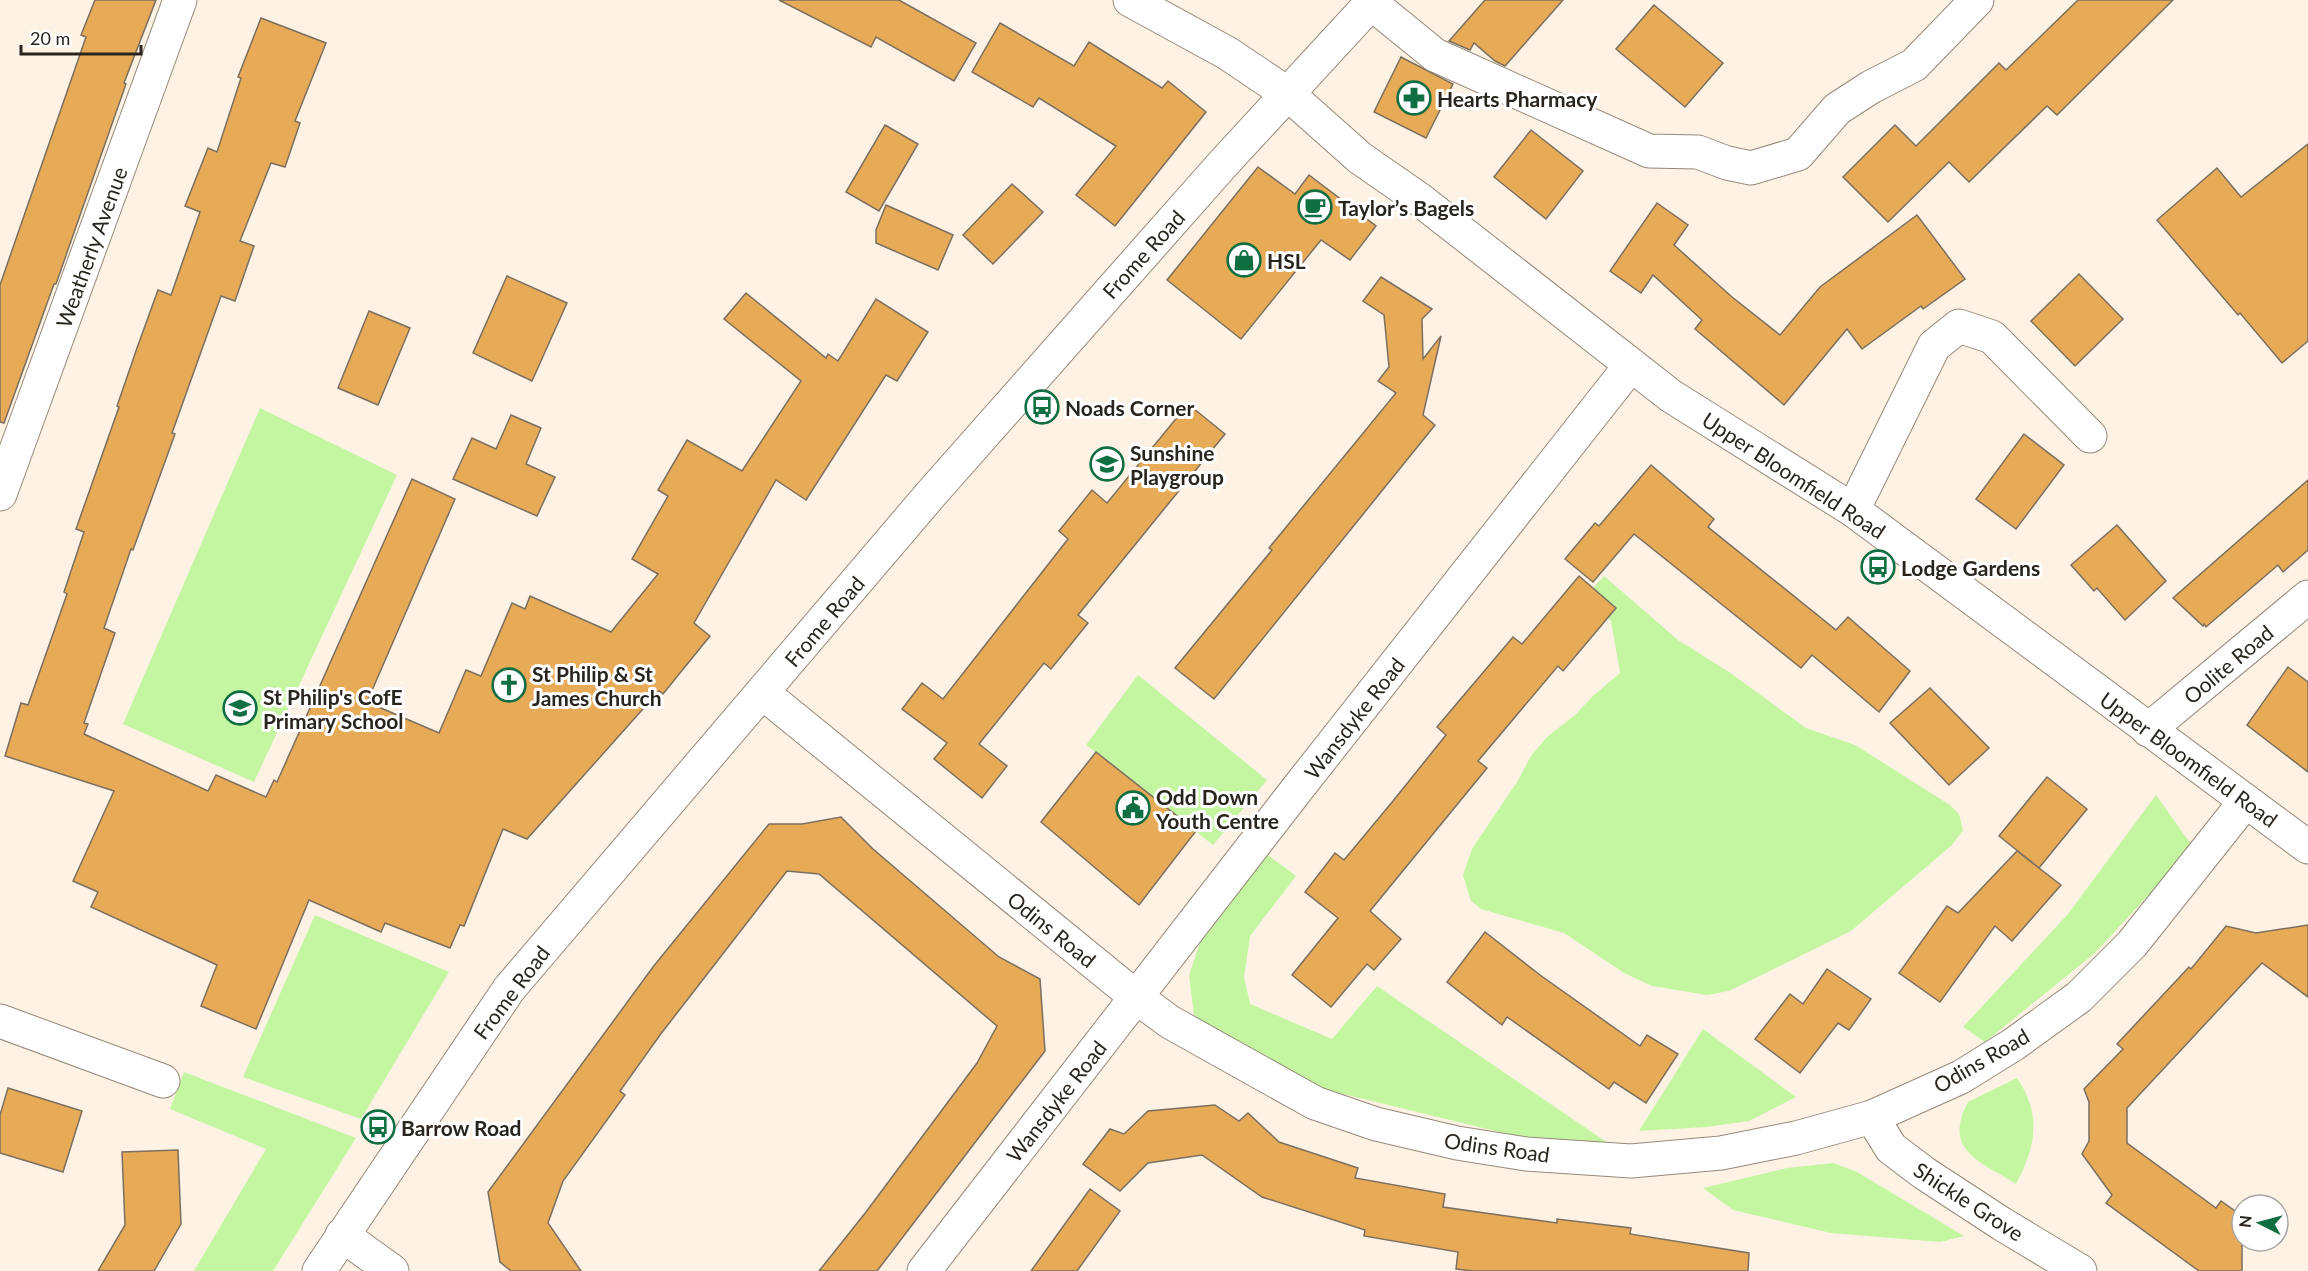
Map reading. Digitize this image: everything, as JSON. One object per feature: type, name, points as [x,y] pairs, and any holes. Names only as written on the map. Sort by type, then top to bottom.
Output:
[{"type":"street","name":"Weatherly Avenue","points":[[0,494],[180,0]]},
{"type":"street","name":"Upper Bloomfield Road","points":[[1130,0],[1227,52],[1288,94],[1360,158],[1419,199],[1671,396],[1853,510],[2308,847]]},
{"type":"street","name":"Frome Road","points":[[319,1271],[509,989],[931,494],[1221,166],[1372,1],[1435,56],[1649,151],[1698,152],[1727,163],[1751,168],[1798,154],[1837,109],[1871,87],[1914,65],[1977,0]]},
{"type":"street","points":[[1853,510],[1934,346],[1959,326],[1992,337],[2090,436]]},
{"type":"street","name":"Wansdyke Road","points":[[924,1271],[1631,365]]},
{"type":"street","name":"Oolite Road","points":[[2148,730],[2308,597]]},
{"type":"street","name":"Odins Road","points":[[763,693],[1136,998],[1170,1022],[1315,1103],[1376,1124],[1469,1145],[1526,1154],[1631,1161],[1721,1153],[1796,1138],[1872,1117],[1961,1077],[2014,1044],[2079,997],[2132,944],[2245,802]]},
{"type":"street","points":[[0,1021],[163,1081]]},
{"type":"street","name":"Shickle Grove","points":[[1872,1117],[1892,1148],[1924,1173],[2080,1271]]},
{"type":"street","points":[[342,1234],[392,1271]]},
{"type":"green space","points":[[260,408],[397,475],[254,782],[123,724]]},
{"type":"green space","points":[[1604,576],[1678,640],[1729,672],[1806,728],[1855,745],[1950,805],[1959,814],[1963,830],[1952,845],[1851,931],[1729,991],[1707,995],[1652,986],[1624,973],[1564,933],[1481,909],[1471,901],[1463,875],[1472,849],[1517,782],[1531,756],[1547,737],[1575,715],[1620,673],[1611,621],[1586,596]]},
{"type":"green space","points":[[1138,675],[1267,780],[1213,845],[1086,745]]},
{"type":"green space","points":[[2156,795],[2193,847],[2095,953],[1985,1042],[1963,1027],[2068,914]]},
{"type":"green space","points":[[1268,855],[1296,876],[1250,936],[1244,977],[1250,1004],[1332,1039],[1377,986],[1608,1143],[1536,1141],[1290,1081],[1194,1015],[1189,975],[1201,940]]},
{"type":"green space","points":[[315,915],[449,972],[361,1119],[243,1077]]},
{"type":"green space","points":[[1703,1029],[1796,1097],[1749,1121],[1706,1127],[1639,1131]]},
{"type":"green space","points":[[184,1072],[356,1138],[273,1271],[194,1271],[266,1149],[170,1109]]},
{"type":"green space","points":[[2017,1078],[2030,1105],[2033,1131],[2028,1157],[2016,1184],[1969,1153],[1963,1144],[1960,1132],[1961,1119],[1968,1102]]},
{"type":"green space","points":[[1833,1163],[1857,1172],[1964,1236],[1940,1242],[1831,1233],[1733,1210],[1703,1188],[1787,1168]]},
{"type":"building","points":[[95,0],[156,0],[124,83],[126,84],[56,284],[54,284],[4,423],[0,422],[0,285],[86,37],[81,35]]},
{"type":"building","points":[[779,0],[899,0],[976,43],[954,81],[876,37],[871,47]]},
{"type":"building","points":[[1485,0],[1563,0],[1505,66],[1495,61],[1474,43],[1470,50],[1449,41]]},
{"type":"building","points":[[2078,0],[2173,0],[2057,115],[2047,106],[1969,182],[1949,162],[1888,222],[1843,177],[1895,125],[1916,146],[1999,63],[2006,70]]},
{"type":"building","points":[[1654,5],[1723,63],[1685,107],[1616,49]]},
{"type":"building","points":[[261,18],[326,43],[295,121],[300,123],[285,167],[271,163],[240,241],[254,246],[235,301],[221,296],[172,433],[175,434],[133,550],[131,549],[104,628],[115,633],[84,723],[88,724],[84,734],[208,791],[216,775],[266,797],[274,780],[277,782],[412,479],[455,499],[367,702],[439,733],[466,670],[481,676],[512,603],[525,609],[530,596],[611,632],[658,574],[632,559],[668,496],[658,490],[687,440],[742,471],[801,381],[724,319],[746,293],[826,358],[828,354],[838,361],[876,299],[928,332],[897,381],[886,375],[806,500],[776,480],[694,623],[710,636],[663,694],[659,691],[527,839],[503,829],[464,926],[460,925],[450,948],[385,923],[381,932],[309,900],[256,1029],[201,1006],[217,965],[91,907],[98,892],[73,881],[114,791],[5,756],[21,703],[28,705],[67,594],[64,592],[84,532],[76,529],[137,348],[158,290],[171,295],[200,212],[185,206],[208,148],[217,152],[241,78],[238,77]]},
{"type":"building","points":[[1000,23],[1074,66],[1089,42],[1162,88],[1168,81],[1206,112],[1115,226],[1076,195],[1116,146],[1039,98],[1033,107],[972,72]]},
{"type":"building","name":"Hearts Pharmacy","points":[[1401,57],[1453,84],[1426,138],[1374,112]]},
{"type":"building","points":[[885,125],[918,144],[879,211],[846,192]]},
{"type":"building","points":[[1531,130],[1583,171],[1546,219],[1494,177]]},
{"type":"building","points":[[2308,144],[2308,341],[2282,363],[2157,220],[2217,168],[2241,197]]},
{"type":"building","name":"HSL","points":[[1258,167],[1295,194],[1309,175],[1376,226],[1350,260],[1321,240],[1241,339],[1167,280]]},
{"type":"building","points":[[1012,184],[1043,212],[993,264],[963,235]]},
{"type":"building","points":[[1657,203],[1688,225],[1674,245],[1732,297],[1780,335],[1820,287],[1917,215],[1965,279],[1923,309],[1921,306],[1862,349],[1847,329],[1784,405],[1695,329],[1702,320],[1653,275],[1641,293],[1610,271]]},
{"type":"building","points":[[886,205],[953,235],[938,270],[876,243],[876,230]]},
{"type":"building","points":[[2079,274],[2123,319],[2075,366],[2031,321]]},
{"type":"building","points":[[507,276],[567,303],[532,381],[473,353]]},
{"type":"building","points":[[1381,277],[1432,309],[1422,319],[1423,359],[1441,336],[1423,415],[1435,425],[1214,699],[1175,668],[1272,550],[1269,548],[1396,393],[1378,381],[1389,367],[1384,315],[1363,301]]},
{"type":"building","points":[[369,311],[410,328],[378,405],[338,388]]},
{"type":"building","points":[[1188,404],[1225,434],[1078,615],[1088,623],[1051,669],[1044,663],[979,744],[1007,766],[982,798],[934,759],[947,743],[902,709],[922,683],[943,699],[1068,539],[1059,531],[1092,490],[1107,503]]},
{"type":"building","points":[[511,415],[541,428],[526,464],[555,477],[537,516],[453,479],[472,438],[496,449]]},
{"type":"building","points":[[2024,434],[2064,465],[2016,529],[1976,499]]},
{"type":"building","points":[[1651,465],[1714,519],[1708,527],[1836,630],[1848,617],[1910,671],[1879,712],[1812,655],[1801,668],[1634,534],[1593,582],[1565,559],[1595,523],[1599,526]]},
{"type":"building","points":[[2308,480],[2308,550],[2283,572],[2278,565],[2206,627],[2204,624],[2203,626],[2173,598]]},
{"type":"building","points":[[2117,525],[2166,581],[2125,620],[2097,588],[2094,591],[2071,565]]},
{"type":"building","points":[[1579,576],[1616,608],[1563,671],[1558,666],[1478,761],[1487,768],[1370,911],[1401,939],[1374,970],[1367,964],[1331,1007],[1292,975],[1338,918],[1305,892],[1335,853],[1344,860],[1393,801],[1446,735],[1437,727],[1513,637],[1522,644]]},
{"type":"building","points":[[2288,667],[2308,682],[2308,772],[2247,725]]},
{"type":"building","points":[[1930,688],[1989,748],[1949,785],[1890,723]]},
{"type":"building","points":[[1096,752],[1196,831],[1139,905],[1041,822]]},
{"type":"building","points":[[2047,777],[2087,809],[2039,868],[1999,836]]},
{"type":"building","points":[[841,817],[873,849],[999,957],[1040,979],[1045,1051],[877,1271],[819,1271],[977,1063],[997,1026],[819,874],[787,871],[660,1035],[620,1091],[625,1095],[563,1181],[548,1223],[581,1271],[511,1271],[500,1262],[488,1192],[653,967],[769,824],[802,824]]},
{"type":"building","points":[[2017,851],[2061,885],[2012,941],[1995,926],[1940,1002],[1899,973],[1947,906],[1958,913]]},
{"type":"building","points":[[2308,925],[2308,997],[2262,963],[2127,1108],[2127,1143],[2216,1208],[2221,1201],[2230,1207],[2230,1253],[2242,1253],[2242,1271],[2199,1271],[2106,1203],[2112,1195],[2082,1154],[2089,1141],[2089,1102],[2084,1089],[2123,1049],[2117,1044],[2189,967],[2191,969],[2226,926],[2256,933]]},
{"type":"building","points":[[1485,932],[1540,975],[1640,1046],[1647,1035],[1678,1054],[1646,1103],[1614,1082],[1609,1089],[1507,1017],[1502,1025],[1447,982]]},
{"type":"building","points":[[1827,969],[1871,999],[1849,1030],[1838,1023],[1800,1073],[1755,1039],[1790,994],[1803,1004]]},
{"type":"building","points":[[8,1088],[82,1111],[63,1172],[0,1153],[0,1115]]},
{"type":"building","points":[[1215,1105],[1239,1121],[1248,1113],[1279,1142],[1358,1168],[1355,1178],[1445,1194],[1443,1207],[1557,1223],[1557,1219],[1631,1228],[1630,1234],[1749,1253],[1748,1271],[1473,1271],[1456,1269],[1458,1252],[1364,1236],[1365,1230],[1262,1197],[1202,1155],[1148,1163],[1120,1191],[1083,1164],[1110,1129],[1124,1134],[1148,1111]]},
{"type":"building","points":[[178,1150],[181,1224],[154,1271],[98,1271],[125,1225],[122,1152]]},
{"type":"building","points":[[1090,1189],[1120,1211],[1077,1271],[1031,1271]]},
{"type":"place","name":"Hearts Pharmacy","points":[[1414,98]]},
{"type":"place","name":"Taylor’s Bagels","points":[[1315,207]]},
{"type":"place","name":"HSL","points":[[1244,260]]},
{"type":"place","name":"Noads Corner","points":[[1042,407]]},
{"type":"place","name":"Sunshine Playgroup","points":[[1107,464]]},
{"type":"place","name":"Lodge Gardens","points":[[1878,567]]},
{"type":"place","name":"St Philip & St James Church","points":[[509,685]]},
{"type":"place","name":"St Philip's CofE Primary School","points":[[240,708]]},
{"type":"place","name":"Odd Down Youth Centre","points":[[1133,808]]},
{"type":"place","name":"Barrow Road","points":[[378,1127]]}]
